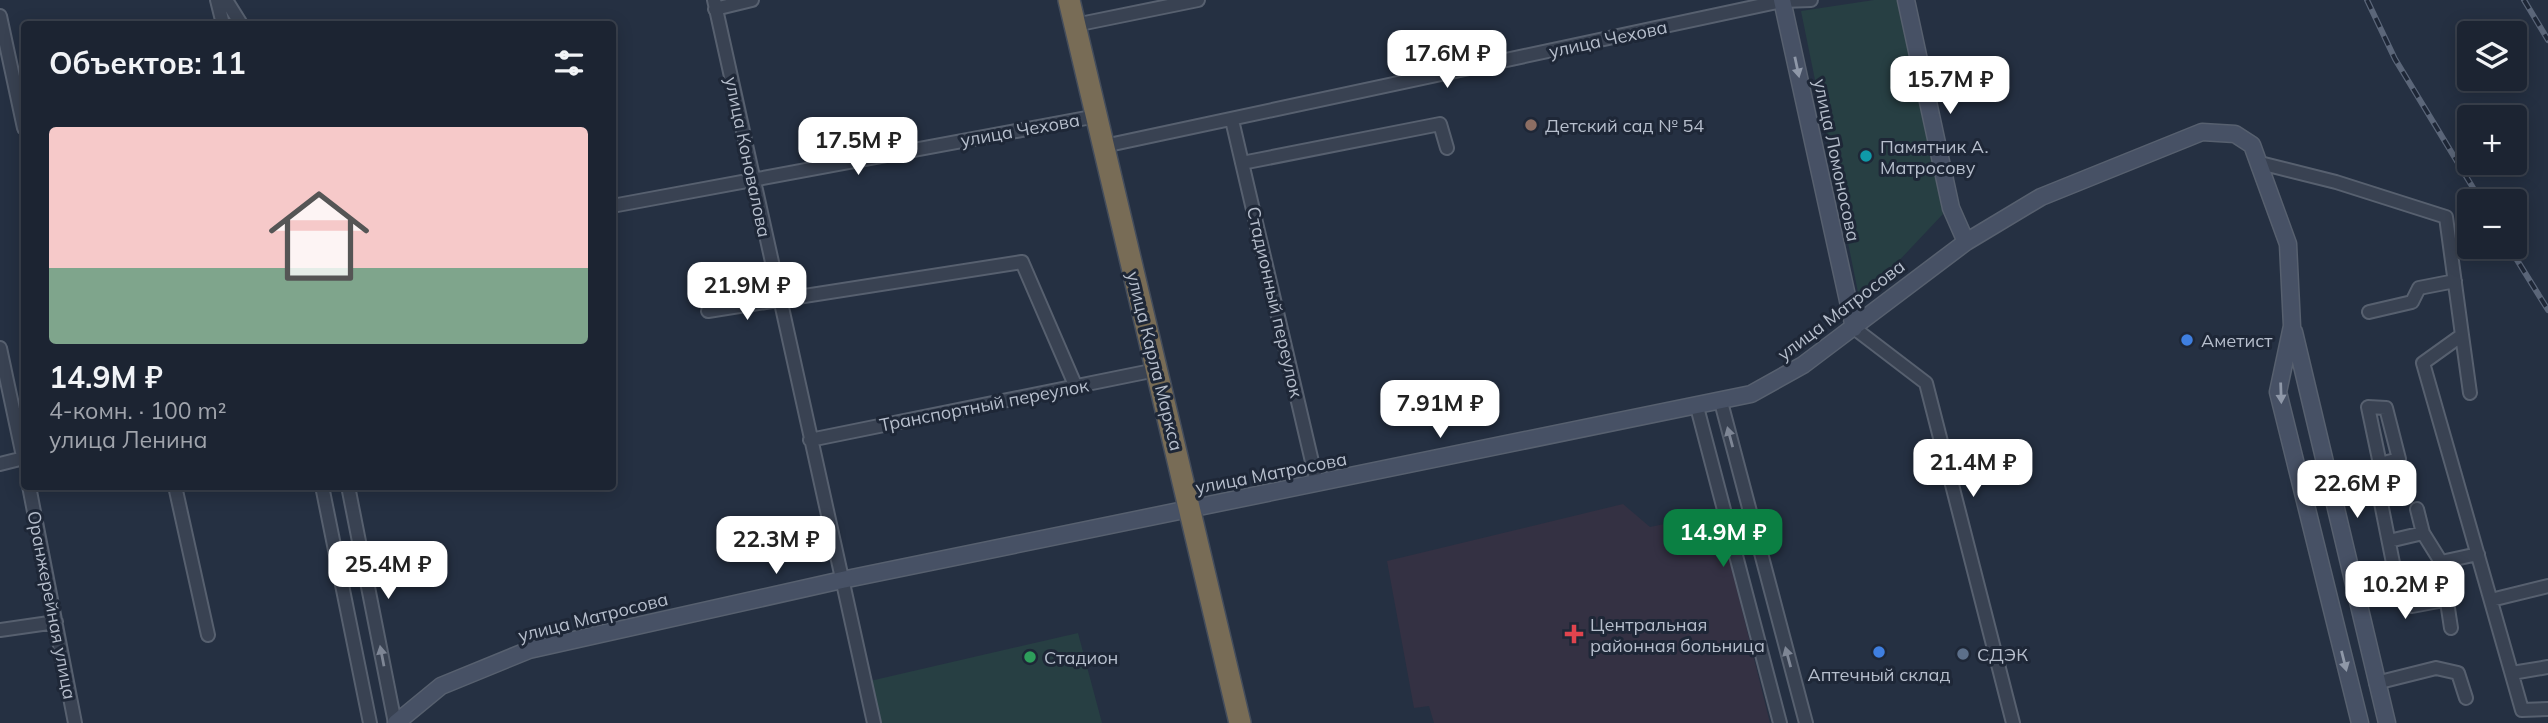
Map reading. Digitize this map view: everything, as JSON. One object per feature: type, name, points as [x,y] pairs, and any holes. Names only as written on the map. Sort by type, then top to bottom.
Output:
[{"type":"highway","name":"улица Карла Маркса","points":[[1069,0],[1240,723]]},
{"type":"street","points":[[217,0],[222,21]]},
{"type":"street","points":[[226,0],[239,21]]},
{"type":"street","points":[[715,4],[752,0]]},
{"type":"street","points":[[1075,25],[1198,0]]},
{"type":"street","name":"улица Чехова","points":[[1104,146],[1782,0],[1811,0]]},
{"type":"street","name":"улица Ломоносова","points":[[1782,0],[1854,328]]},
{"type":"street","points":[[1906,0],[1951,208],[1966,242]]},
{"type":"street","name":"улица Коновалова","points":[[715,4],[874,723]]},
{"type":"street","points":[[0,16],[21,114]]},
{"type":"street","name":"улица Чехова","points":[[616,205],[1097,116]]},
{"type":"street","name":"Стадионный переулок","points":[[1232,120],[1317,484]]},
{"type":"street","points":[[1242,163],[1440,124],[1447,148]]},
{"type":"street","name":"улица Матросова","points":[[395,723],[441,686],[529,650],[842,580],[1751,394],[1782,378],[1854,328],[1966,242],[2041,197],[2202,132],[2235,134],[2252,145],[2288,244],[2292,326]]},
{"type":"street","points":[[2260,163],[2336,182],[2446,217],[2470,393]]},
{"type":"street","points":[[708,311],[1022,261],[1076,387]]},
{"type":"street","points":[[2369,312],[2412,302],[2419,288],[2455,281]]},
{"type":"street","points":[[2292,326],[2387,723]]},
{"type":"street","points":[[2292,326],[2278,392],[2360,723]]},
{"type":"street","points":[[1854,328],[1926,383],[2012,723]]},
{"type":"street","points":[[2462,335],[2423,363],[2522,710],[2548,709]]},
{"type":"street","points":[[0,348],[21,446]]},
{"type":"street","name":"Транспортный переулок","points":[[810,440],[1156,370]]},
{"type":"street","points":[[1721,402],[1805,723]]},
{"type":"street","points":[[1697,407],[1780,723]]},
{"type":"street","points":[[0,464],[21,460]]},
{"type":"street","points":[[2380,464],[2380,498],[2396,578],[2412,606],[2444,600]]},
{"type":"street","name":"Оранжерейная улица","points":[[30,490],[75,723]]},
{"type":"street","points":[[176,490],[208,635]]},
{"type":"street","points":[[324,490],[370,723]]},
{"type":"street","points":[[349,490],[395,723]]},
{"type":"street","points":[[2417,509],[2423,533],[2441,562],[2444,600],[2451,628]]},
{"type":"street","points":[[2389,541],[2423,533]]},
{"type":"street","points":[[2441,562],[2478,554]]},
{"type":"street","points":[[2353,586],[2396,578]]},
{"type":"street","points":[[2491,600],[2548,586]]},
{"type":"street","points":[[0,631],[56,622]]},
{"type":"street","points":[[2512,673],[2548,667]]},
{"type":"street","points":[[2376,683],[2436,668],[2459,673],[2466,698]]},
{"type":"shaded area","name":"Центральная районная больница","points":[[1623,504],[1650,527],[1718,513],[1770,723],[1434,723],[1429,706],[1414,708],[1387,561]]},
{"type":"green space","points":[[1874,0],[1901,0],[1943,214],[1860,302],[1801,11]]},
{"type":"green space","name":"Стадион","points":[[1078,633],[1102,723],[879,723],[870,681]]},
{"type":"railway","points":[[2367,0],[2395,59],[2474,189]]},
{"type":"railway","points":[[2524,0],[2548,40]]},
{"type":"railway","points":[[2516,259],[2548,310]]},
{"type":"place","name":"Детский сад № 54","points":[[1531,125]]},
{"type":"place","name":"Памятник А. Матросову","points":[[1866,156]]},
{"type":"place","name":"Аметист","points":[[2187,340]]},
{"type":"place","name":"Центральная районная больница","points":[[1574,634]]},
{"type":"place","name":"Аптечный склад","points":[[1879,652]]},
{"type":"place","name":"СДЭК","points":[[1963,654]]},
{"type":"place","name":"Стадион","points":[[1030,657]]}]
